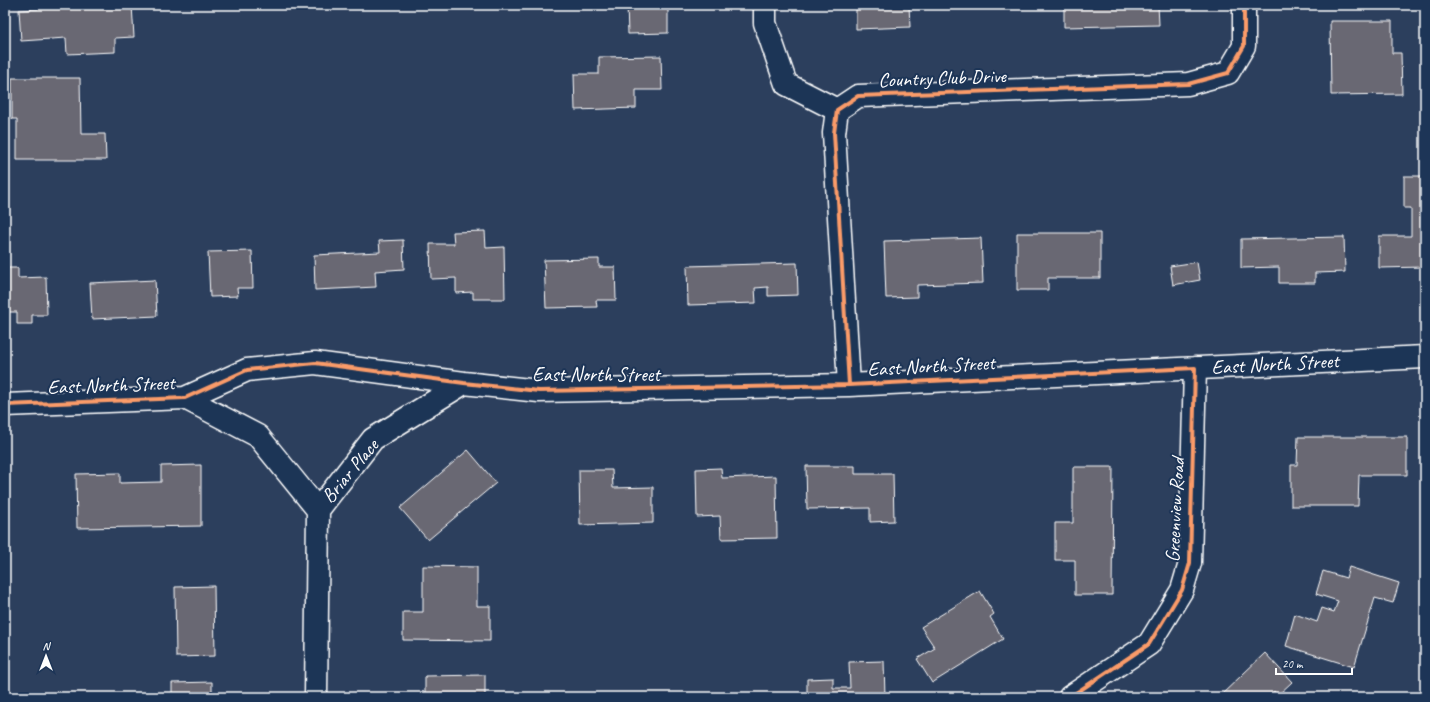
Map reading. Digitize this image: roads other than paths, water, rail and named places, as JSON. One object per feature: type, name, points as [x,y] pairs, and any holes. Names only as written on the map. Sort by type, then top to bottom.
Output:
[{"type":"street","points":[[765,5],[765,23],[786,84],[837,110],[834,133],[849,385]]},
{"type":"street","name":"Country Club Drive","points":[[837,110],[858,96],[1188,84],[1228,73],[1244,46],[1244,5]]},
{"type":"street","name":"East North Street","points":[[5,405],[185,398],[247,370],[315,363],[464,383],[539,391],[849,385],[1425,357]]},
{"type":"street","name":"Greenview Road","points":[[1070,697],[1149,644],[1182,590],[1190,563],[1195,368]]},
{"type":"street","name":"Briar Place","points":[[316,697],[318,510],[373,439],[464,383]]},
{"type":"street","name":"Briar Place","points":[[185,398],[258,436],[318,510]]}]
